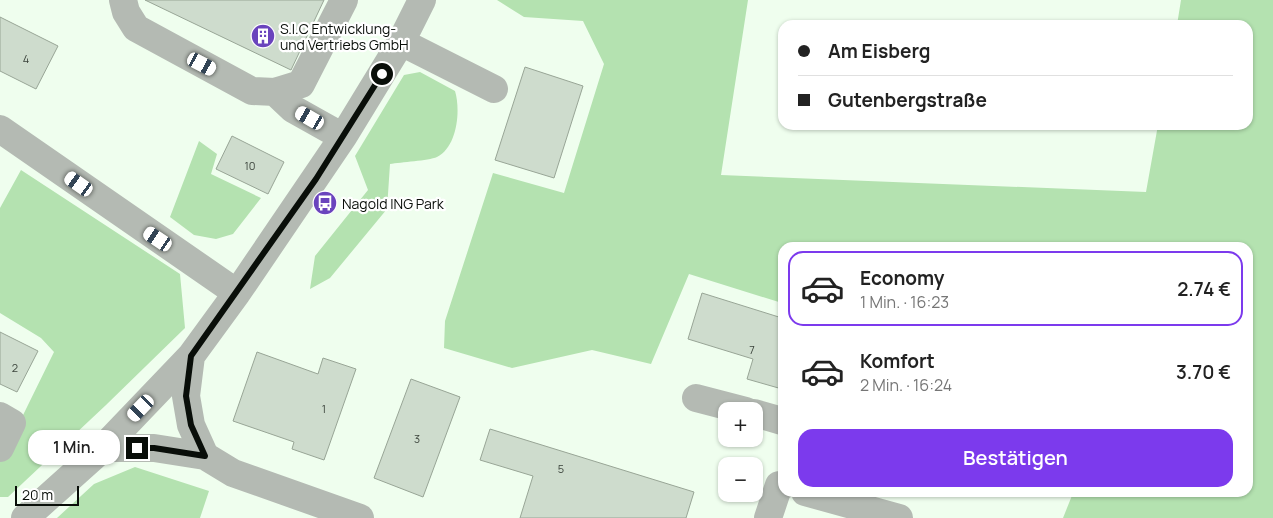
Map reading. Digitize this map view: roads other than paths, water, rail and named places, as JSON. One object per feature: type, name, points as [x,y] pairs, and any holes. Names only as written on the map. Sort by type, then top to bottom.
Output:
[{"type":"street","points":[[123,0],[126,12],[136,28],[252,91],[274,92],[301,84],[344,0]]},
{"type":"street","points":[[25,518],[103,448],[191,356],[237,293],[343,137],[401,42],[422,0]]},
{"type":"street","points":[[401,42],[494,89]]},
{"type":"street","points":[[274,92],[293,109],[343,137]]},
{"type":"street","points":[[0,129],[237,293]]},
{"type":"street","points":[[191,356],[186,396],[191,425],[205,456]]},
{"type":"street","points":[[696,398],[718,404]]},
{"type":"street","points":[[0,416],[12,423],[0,448]]},
{"type":"street","points":[[763,416],[778,420]]},
{"type":"street","points":[[103,448],[154,448],[205,456],[233,474],[360,518]]},
{"type":"street","points":[[768,518],[778,490]]},
{"type":"street","points":[[816,497],[851,512],[899,518]]},
{"type":"place","name":"S.I.C Entwicklung- und Vertriebs GmbH","points":[[263,36]]},
{"type":"place","name":"Nagold ING Park","points":[[325,203]]}]
